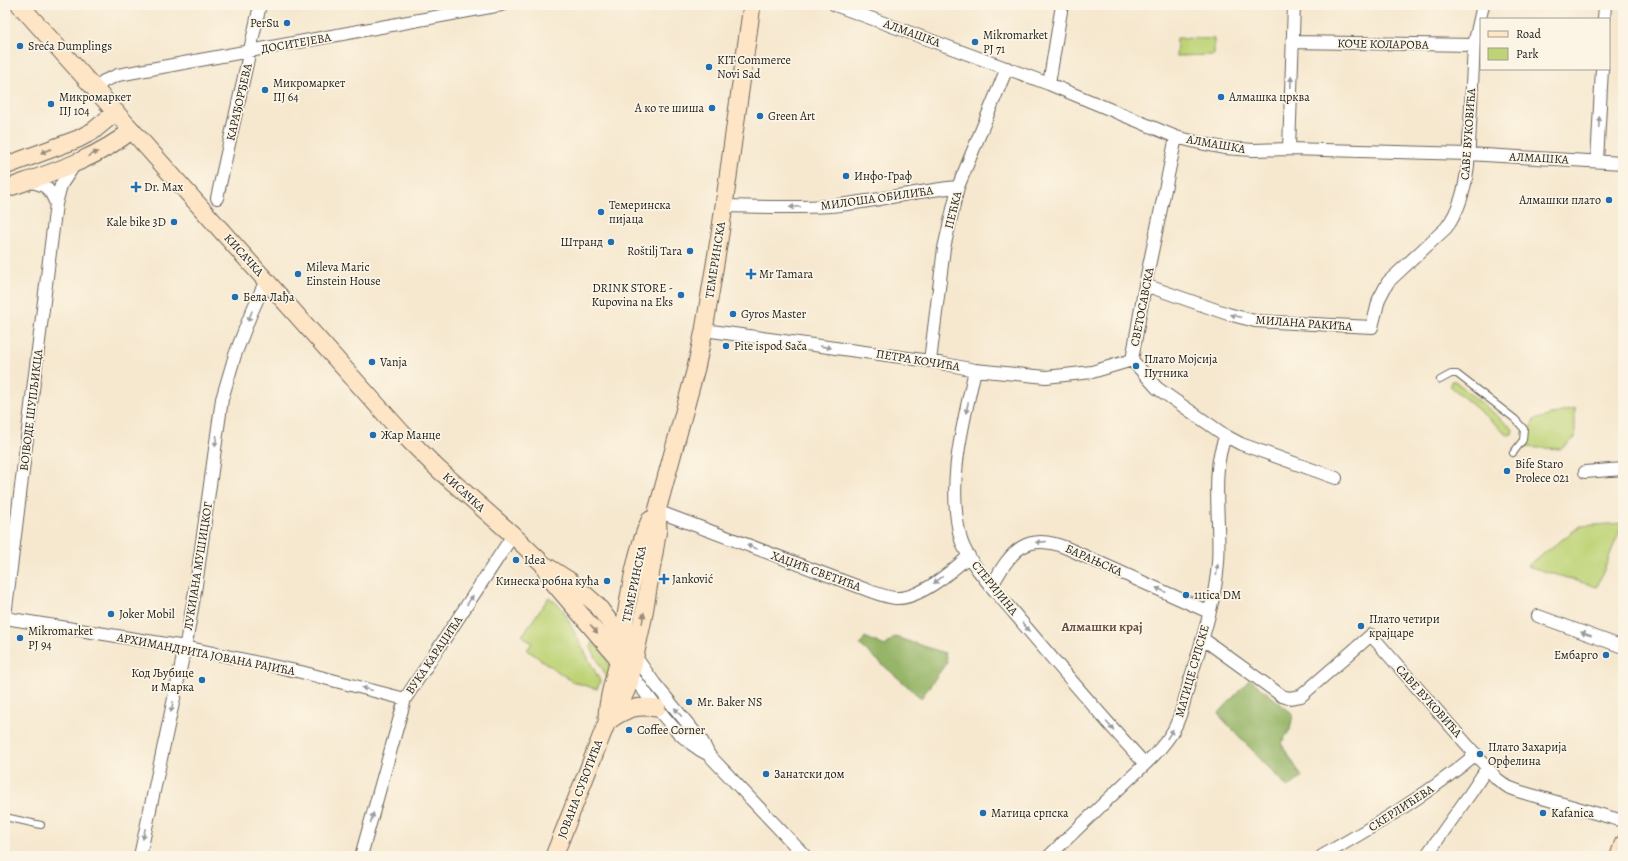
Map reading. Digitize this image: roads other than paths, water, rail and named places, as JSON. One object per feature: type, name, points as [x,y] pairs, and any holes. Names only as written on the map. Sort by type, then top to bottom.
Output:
[{"type":"street","name":"КИСАЧКА","points":[[20,5],[402,432],[438,469],[513,535],[543,564],[570,581],[597,604],[636,656]]},
{"type":"street","name":"КАРАЂОРЂЕВА","points":[[217,198],[260,5]]},
{"type":"street","name":"ДОСИТЕЈЕВА","points":[[95,89],[104,81],[118,75],[502,5]]},
{"type":"street","name":"ТЕМЕРИНСКА","points":[[619,660],[631,593],[646,530],[656,512],[695,375],[704,330],[752,5]]},
{"type":"street","name":"АЛМАШКА","points":[[835,5],[1049,84],[1176,137],[1224,148],[1254,150],[1289,149],[1468,154],[1623,163]]},
{"type":"street","points":[[1049,84],[1062,5]]},
{"type":"street","points":[[1289,149],[1294,5]]},
{"type":"street","name":"САВЕ ВУКОВИЋА","points":[[1480,18],[1483,5]]},
{"type":"street","points":[[1604,18],[1605,5]]},
{"type":"street","name":"САВЕ ВУКОВИЋА","points":[[1372,327],[1379,298],[1388,282],[1442,232],[1453,219],[1458,208],[1466,182],[1474,45],[1480,18]]},
{"type":"street","name":"КОЧЕ КОЛАРОВА","points":[[1293,42],[1474,45]]},
{"type":"street","name":"ПЕЋКА","points":[[930,361],[944,248],[958,187],[1007,68]]},
{"type":"street","points":[[1597,161],[1602,70]]},
{"type":"street","points":[[5,166],[78,139],[93,131],[116,112]]},
{"type":"street","points":[[5,189],[75,164],[108,147],[132,130]]},
{"type":"street","name":"СВЕТОСАВСКА","points":[[1176,137],[1145,285],[1132,360],[1157,388],[1226,436],[1241,444],[1336,478]]},
{"type":"street","name":"ВОЈВОДЕ ШУПЉИКЦА","points":[[5,617],[56,204],[61,185],[75,164]]},
{"type":"street","points":[[27,181],[48,187],[56,204]]},
{"type":"street","name":"МИЛОША ОБИЛИЋА","points":[[723,206],[761,208],[831,206],[958,187]]},
{"type":"street","name":"ЛУКИЈАНА МУШИЦКОГ","points":[[140,856],[185,647],[196,585],[222,399],[240,342],[266,280]]},
{"type":"street","name":"МИЛАНА РАКИЋА","points":[[1145,285],[1228,314],[1254,321],[1372,327]]},
{"type":"street","name":"ПЕТРА КОЧИЋА","points":[[704,330],[930,361],[975,370],[1046,377],[1069,376],[1092,372],[1132,360]]},
{"type":"street","name":"СТЕРИЈИНА","points":[[975,370],[959,447],[956,469],[956,512],[961,539],[969,556],[992,586],[1090,703],[1145,764]]},
{"type":"street","name":"МАТИЦЕ СРПСКЕ","points":[[1049,856],[1145,764],[1166,741],[1177,723],[1202,641],[1218,570],[1219,549],[1217,491],[1220,455],[1222,444],[1226,436]]},
{"type":"street","points":[[1585,472],[1623,469]]},
{"type":"street","name":"ТЕМЕРИНСКА","points":[[636,656],[658,529],[656,512]]},
{"type":"street","name":"ХАЏИЋ СВЕТИЋА","points":[[656,512],[862,588],[896,598],[910,596],[929,587],[969,556]]},
{"type":"street","name":"ВУКА КАРАЏИЋА","points":[[361,856],[405,699],[513,535]]},
{"type":"street","name":"БАРАЊСКА","points":[[992,586],[1003,565],[1016,551],[1030,544],[1049,542],[1069,548],[1209,612]]},
{"type":"street","name":"КИСАЧКА","points":[[543,564],[553,582],[631,674]]},
{"type":"street","points":[[597,604],[615,606],[621,603],[631,593]]},
{"type":"street","points":[[1538,616],[1623,647]]},
{"type":"street","name":"АРХИМАНДРИТА ЈОВАНА РАЈИЋА","points":[[5,617],[185,647],[300,672],[405,699]]},
{"type":"street","name":"САВЕ ВУКОВИЋА","points":[[1202,641],[1206,642],[1282,696],[1290,698],[1301,696],[1371,635],[1476,754],[1496,779],[1508,787],[1520,792],[1623,821]]},
{"type":"street","points":[[636,656],[655,684],[702,741],[709,755],[805,856]]},
{"type":"street","name":"ЈОВАНА СУБОТИЋА","points":[[554,856],[607,722],[626,692],[636,656]]},
{"type":"street","name":"ЈОВАНА СУБОТИЋА","points":[[607,722],[608,701],[619,660]]},
{"type":"street","points":[[631,674],[657,708],[683,738],[696,748],[709,755]]},
{"type":"street","points":[[607,722],[631,708],[640,706],[657,708]]},
{"type":"street","name":"СКЕРЛИЋЕВА","points":[[1322,856],[1388,817],[1450,776],[1476,754]]},
{"type":"street","points":[[1426,856],[1487,768]]},
{"type":"street","points":[[1619,856],[1623,844]]},
{"type":"lane","points":[[1440,380],[1451,374],[1457,374],[1515,419],[1524,429],[1522,440],[1512,453]]},
{"type":"lane","points":[[5,817],[41,825]]},
{"type":"place","name":"PerSu","points":[[287,23]]},
{"type":"place","name":"Mikromarket PJ 71","points":[[975,42]]},
{"type":"place","name":"Sreća Dumplings","points":[[20,46]]},
{"type":"place","name":"KIT Commerce Novi Sad","points":[[709,67]]},
{"type":"place","name":"Микромаркет ПЈ 64","points":[[265,90]]},
{"type":"place","name":"Алмашка црква","points":[[1221,97]]},
{"type":"place","name":"Микромаркет ПЈ 104","points":[[51,104]]},
{"type":"place","name":"А ко те шиша","points":[[712,108]]},
{"type":"place","name":"Green Art","points":[[760,116]]},
{"type":"place","name":"Инфо-Граф","points":[[846,176]]},
{"type":"place","name":"Dr. Max","points":[[136,187]]},
{"type":"place","name":"Алмашки плато","points":[[1609,200]]},
{"type":"place","name":"Темеринска пијаца","points":[[601,212]]},
{"type":"place","name":"Kale bike 3D","points":[[174,222]]},
{"type":"place","name":"Штранд","points":[[611,242]]},
{"type":"place","name":"Roštilj Tara","points":[[690,251]]},
{"type":"place","name":"Mileva Maric Einstein House","points":[[298,274]]},
{"type":"place","name":"Mr Tamara","points":[[751,274]]},
{"type":"place","name":"DRINK STORE - Kupovina na Eks","points":[[681,295]]},
{"type":"place","name":"Бела Лађа","points":[[235,297]]},
{"type":"place","name":"Gyros Master","points":[[733,314]]},
{"type":"place","name":"Pite ispod Sača","points":[[726,346]]},
{"type":"place","name":"Vanja","points":[[372,362]]},
{"type":"place","name":"Плато Мојсија Путника","points":[[1136,366]]},
{"type":"place","name":"Жар Манце","points":[[373,435]]},
{"type":"place","name":"Bife Staro Prolece 021","points":[[1507,471]]},
{"type":"place","name":"Idea","points":[[516,560]]},
{"type":"place","name":"Janković","points":[[664,579]]},
{"type":"place","name":"Кинеска робна кућа","points":[[607,581]]},
{"type":"place","name":"11tica DM","points":[[1186,595]]},
{"type":"place","name":"Joker Mobil","points":[[111,614]]},
{"type":"place","name":"Плато четири крајцаре","points":[[1361,626]]},
{"type":"place","name":"Mikromarket PJ 94","points":[[20,638]]},
{"type":"place","name":"Ембарго","points":[[1606,655]]},
{"type":"place","name":"Код Љубице и Марка","points":[[202,680]]},
{"type":"place","name":"Mr. Baker NS","points":[[689,702]]},
{"type":"place","name":"Coffee Corner","points":[[629,730]]},
{"type":"place","name":"Плато Захарија Орфелина","points":[[1480,754]]},
{"type":"place","name":"Занатски дом","points":[[766,774]]},
{"type":"place","name":"Матица српска","points":[[983,813]]},
{"type":"place","name":"Kafanica","points":[[1543,813]]},
{"type":"district","name":"Алмашки крај","points":[[1102,626]]}]
